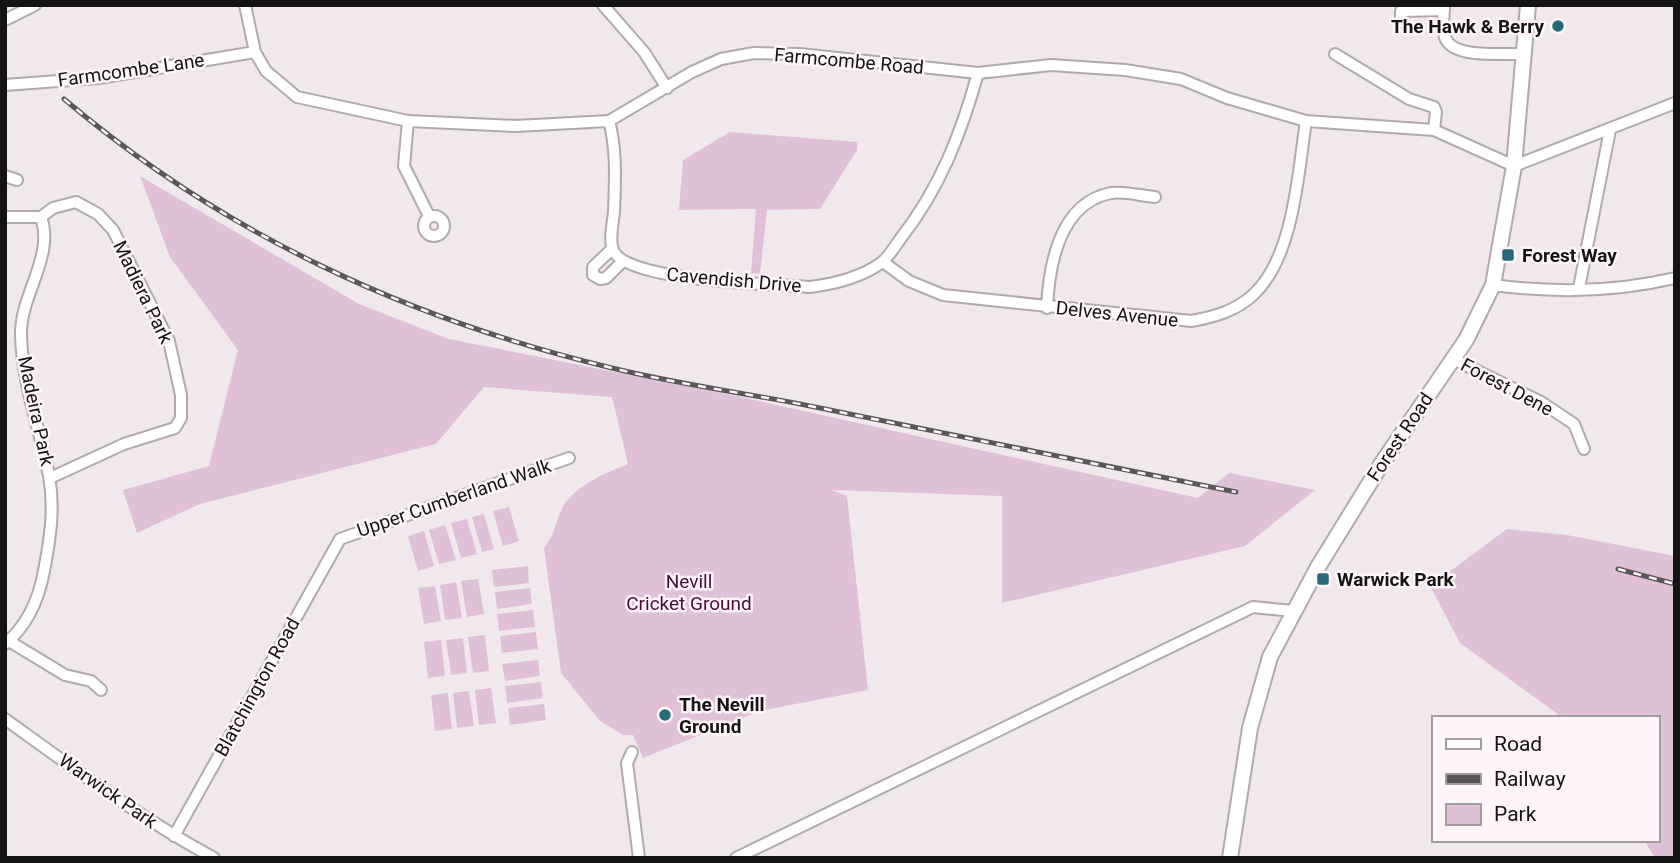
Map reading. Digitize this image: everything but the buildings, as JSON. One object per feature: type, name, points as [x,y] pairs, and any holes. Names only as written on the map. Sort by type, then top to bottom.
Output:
[{"type":"street","points":[[6,5],[6,19],[35,5]]},
{"type":"street","name":"Farmcombe Road","points":[[245,5],[255,51],[266,71],[297,97],[408,121],[516,126],[609,121],[692,72],[721,59],[754,53],[800,54],[978,74],[1051,65],[1125,70],[1181,79],[1227,97],[1306,121],[1434,130],[1514,166]]},
{"type":"street","points":[[603,5],[644,52],[667,88]]},
{"type":"street","name":"Forest Road","points":[[1230,858],[1250,729],[1270,657],[1293,611],[1358,500],[1453,359],[1477,320],[1493,285],[1514,166],[1528,5]]},
{"type":"street","points":[[1401,23],[1401,10],[1444,8],[1443,35],[1448,44],[1457,51],[1522,54]]},
{"type":"street","name":"Farmcombe Lane","points":[[5,85],[99,78],[255,51]]},
{"type":"street","points":[[1335,54],[1409,99],[1434,107],[1434,130]]},
{"type":"street","name":"Cavendish Drive","points":[[622,262],[643,271],[671,275],[810,286],[849,279],[883,261],[920,214],[947,165],[978,74]]},
{"type":"street","points":[[1514,166],[1675,103]]},
{"type":"street","points":[[408,121],[404,166],[429,216]]},
{"type":"street","points":[[609,121],[615,184],[612,249],[622,262],[606,278],[600,279],[593,275],[593,267],[612,249]]},
{"type":"street","name":"Delves Avenue","points":[[883,261],[909,281],[943,295],[1191,321],[1230,311],[1254,294],[1267,278],[1284,246],[1306,121]]},
{"type":"street","points":[[1579,288],[1609,130]]},
{"type":"street","points":[[5,176],[17,180]]},
{"type":"street","points":[[1047,307],[1049,273],[1068,222],[1086,203],[1112,193],[1155,197]]},
{"type":"street","name":"Madiera Park","points":[[41,217],[53,208],[76,202],[98,214],[113,230],[169,341],[181,394],[181,418],[175,428],[124,444],[50,478]]},
{"type":"street","points":[[5,216],[41,217]]},
{"type":"street","name":"Madeira Park","points":[[7,643],[28,618],[39,596],[52,538],[50,478],[28,387],[21,333],[47,233],[41,217]]},
{"type":"street","points":[[1493,285],[1539,291],[1632,288],[1675,278]]},
{"type":"street","name":"Forest Dene","points":[[1453,359],[1541,402],[1574,424],[1584,449]]},
{"type":"street","name":"Upper Cumberland Walk","points":[[340,538],[569,458]]},
{"type":"street","name":"Blatchington Road","points":[[174,836],[340,538]]},
{"type":"street","points":[[736,858],[1253,607],[1293,611]]},
{"type":"street","points":[[7,643],[65,675],[91,681],[101,690]]},
{"type":"street","name":"Warwick Park","points":[[5,719],[99,787],[174,836],[214,858]]},
{"type":"street","points":[[632,752],[627,763],[639,858]]},
{"type":"green space","points":[[730,132],[857,142],[857,150],[820,209],[767,210],[760,274],[751,273],[756,209],[679,210],[683,160]]},
{"type":"green space","name":"Nevill Cricket Ground","points":[[140,176],[359,304],[449,339],[741,397],[1198,498],[1229,473],[1315,490],[1245,546],[1002,603],[1002,496],[832,490],[847,496],[868,690],[760,711],[643,758],[633,735],[623,735],[600,721],[561,673],[544,548],[571,496],[589,482],[628,464],[612,397],[484,387],[436,444],[200,504],[137,533],[123,490],[209,466],[238,350],[170,257]]},
{"type":"green space","points":[[509,507],[519,541],[503,546],[493,511]]},
{"type":"green space","points":[[484,514],[494,549],[482,552],[472,517]]},
{"type":"green space","points":[[467,519],[477,554],[461,558],[451,523]]},
{"type":"green space","points":[[445,525],[456,560],[439,564],[429,530]]},
{"type":"green space","points":[[1507,529],[1567,535],[1675,556],[1675,858],[1655,858],[1645,842],[1659,842],[1659,716],[1560,716],[1460,643],[1430,586]]},
{"type":"green space","points":[[424,531],[434,566],[418,571],[408,536]]},
{"type":"green space","points":[[528,566],[529,583],[494,587],[492,570]]},
{"type":"green space","points":[[478,579],[484,614],[467,617],[461,581]]},
{"type":"green space","points":[[456,582],[462,618],[445,620],[440,585]]},
{"type":"green space","points":[[435,586],[441,621],[424,624],[418,588]]},
{"type":"green space","points":[[530,588],[532,604],[497,609],[495,592]]},
{"type":"green space","points":[[533,610],[535,627],[499,631],[497,614]]},
{"type":"green space","points":[[536,632],[538,649],[502,653],[500,636]]},
{"type":"green space","points":[[485,635],[489,671],[473,673],[468,637]]},
{"type":"green space","points":[[463,638],[467,673],[451,675],[446,640]]},
{"type":"green space","points":[[441,640],[445,676],[428,678],[424,642]]},
{"type":"green space","points":[[538,660],[540,676],[505,681],[502,664]]},
{"type":"green space","points":[[541,682],[543,698],[507,703],[505,686]]},
{"type":"green space","points":[[491,688],[496,723],[479,725],[475,690]]},
{"type":"green space","points":[[469,691],[474,726],[457,728],[453,693]]},
{"type":"green space","points":[[448,693],[452,729],[435,731],[431,695]]},
{"type":"green space","points":[[544,704],[546,720],[510,725],[508,708]]},
{"type":"railway","points":[[64,99],[125,148],[189,192],[254,231],[391,297],[463,324],[536,348],[637,374],[1236,492]]},
{"type":"railway","points":[[1618,569],[1675,584]]},
{"type":"place","name":"The Hawk & Berry","points":[[1558,26]]},
{"type":"place","name":"Forest Way","points":[[1508,255]]},
{"type":"place","name":"Warwick Park","points":[[1323,579]]},
{"type":"place","name":"The Nevill Ground","points":[[665,715]]}]
